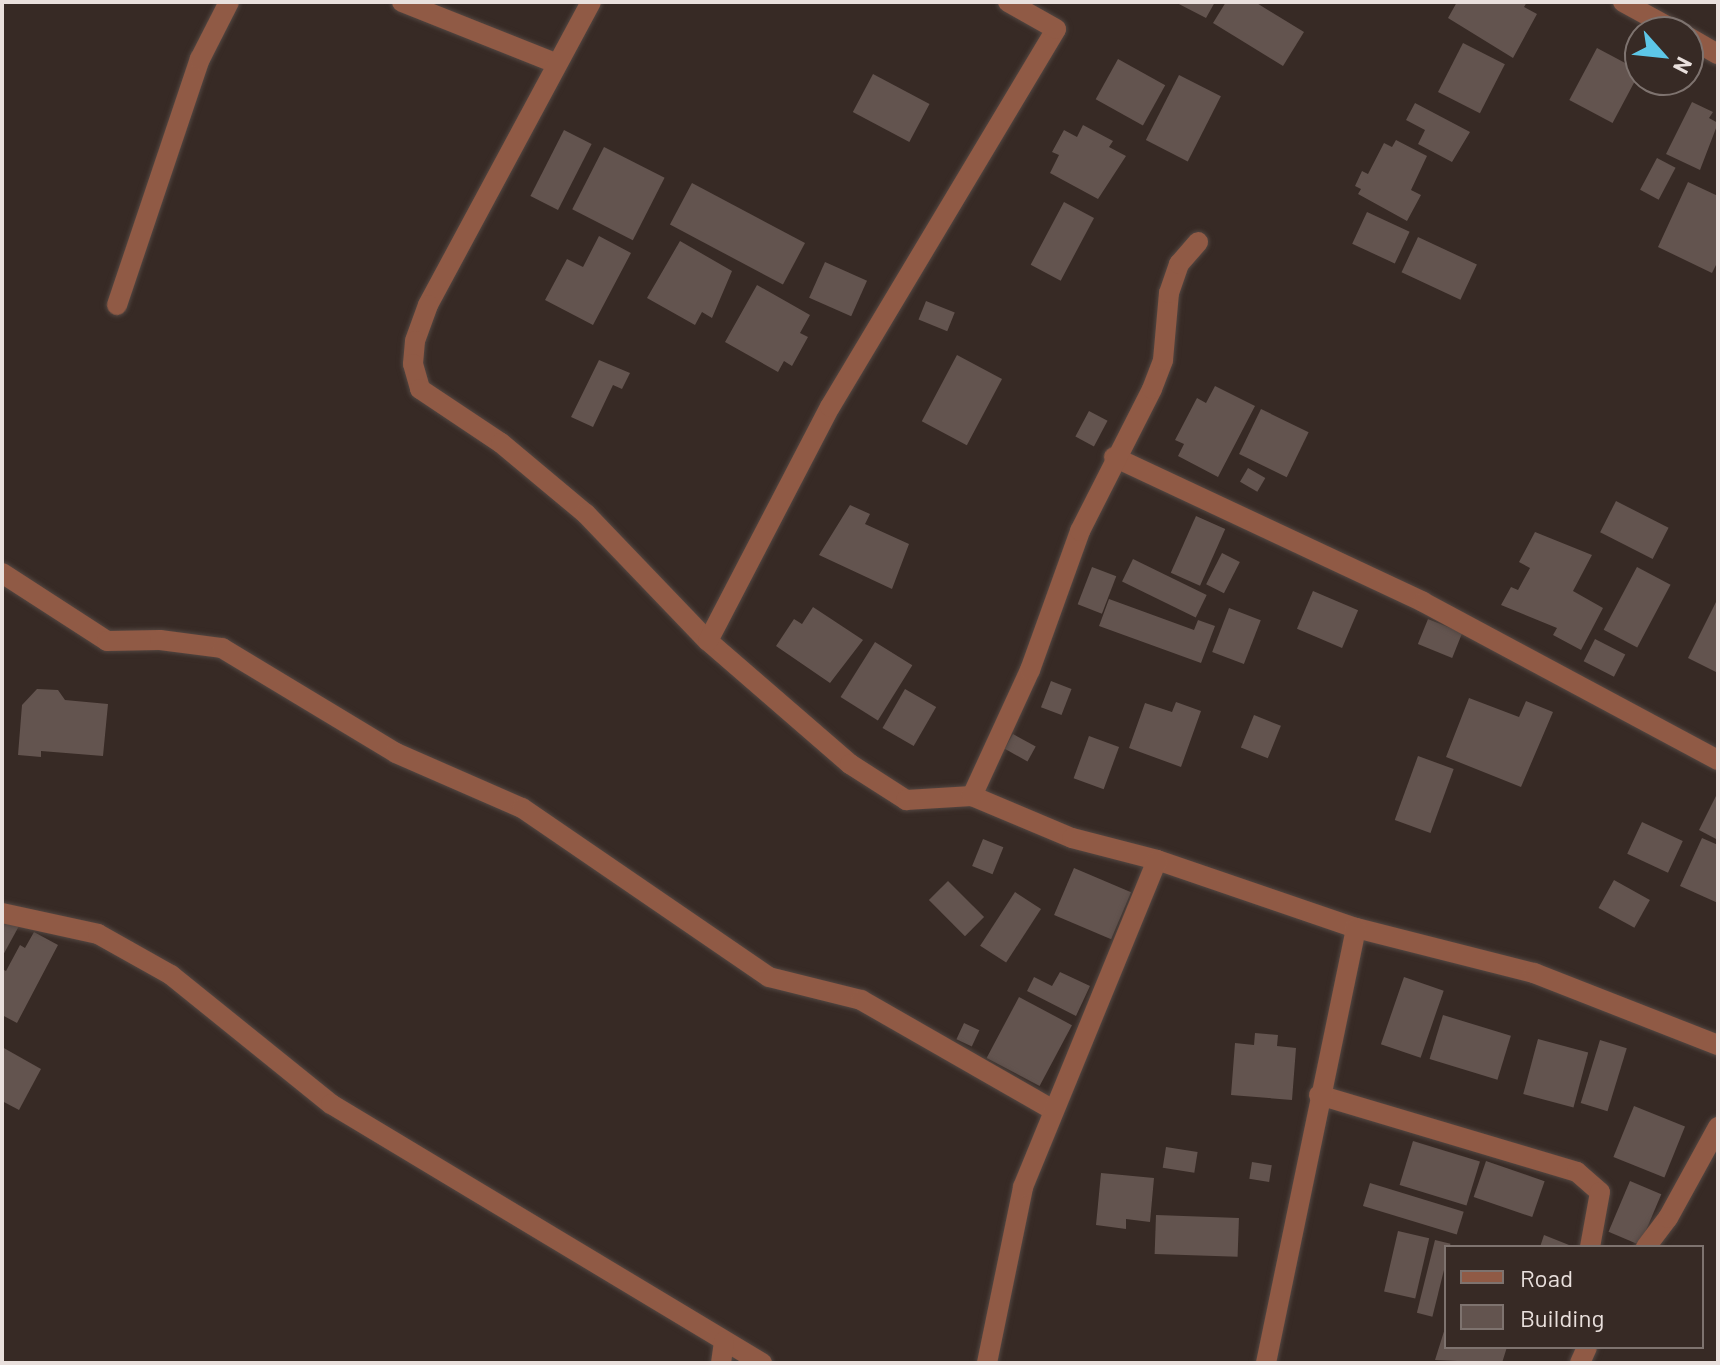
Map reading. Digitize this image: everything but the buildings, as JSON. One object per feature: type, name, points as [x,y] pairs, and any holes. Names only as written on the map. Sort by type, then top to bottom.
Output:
[{"type":"street","points":[[117,305],[200,59],[229,2]]},
{"type":"street","points":[[402,2],[555,63]]},
{"type":"street","points":[[591,2],[555,63],[428,305],[415,341],[413,364],[420,389],[501,443],[586,514],[708,641],[850,764],[906,800],[972,796],[1072,838],[1157,860],[1356,928],[1534,973],[1718,1045]]},
{"type":"street","points":[[708,641],[830,407],[1056,29],[1008,2]]},
{"type":"street","points":[[1623,2],[1649,16]]},
{"type":"street","points":[[972,796],[1030,670],[1080,531],[1114,457],[1152,389],[1163,360],[1169,293],[1179,264],[1198,242]]},
{"type":"street","points":[[1114,457],[1423,602],[1718,760]]},
{"type":"street","points":[[2,573],[107,641],[160,640],[222,648],[396,753],[522,808],[769,977],[861,1000],[1053,1110]]},
{"type":"street","points":[[987,1363],[1023,1187],[1157,860]]},
{"type":"street","points":[[2,913],[98,934],[171,975],[331,1104],[762,1363]]},
{"type":"street","points":[[1266,1363],[1356,928]]},
{"type":"street","points":[[1319,1095],[1577,1172],[1600,1192],[1590,1245]]},
{"type":"street","points":[[1648,1245],[1668,1218],[1718,1127]]},
{"type":"street","points":[[721,1363],[724,1341]]}]
